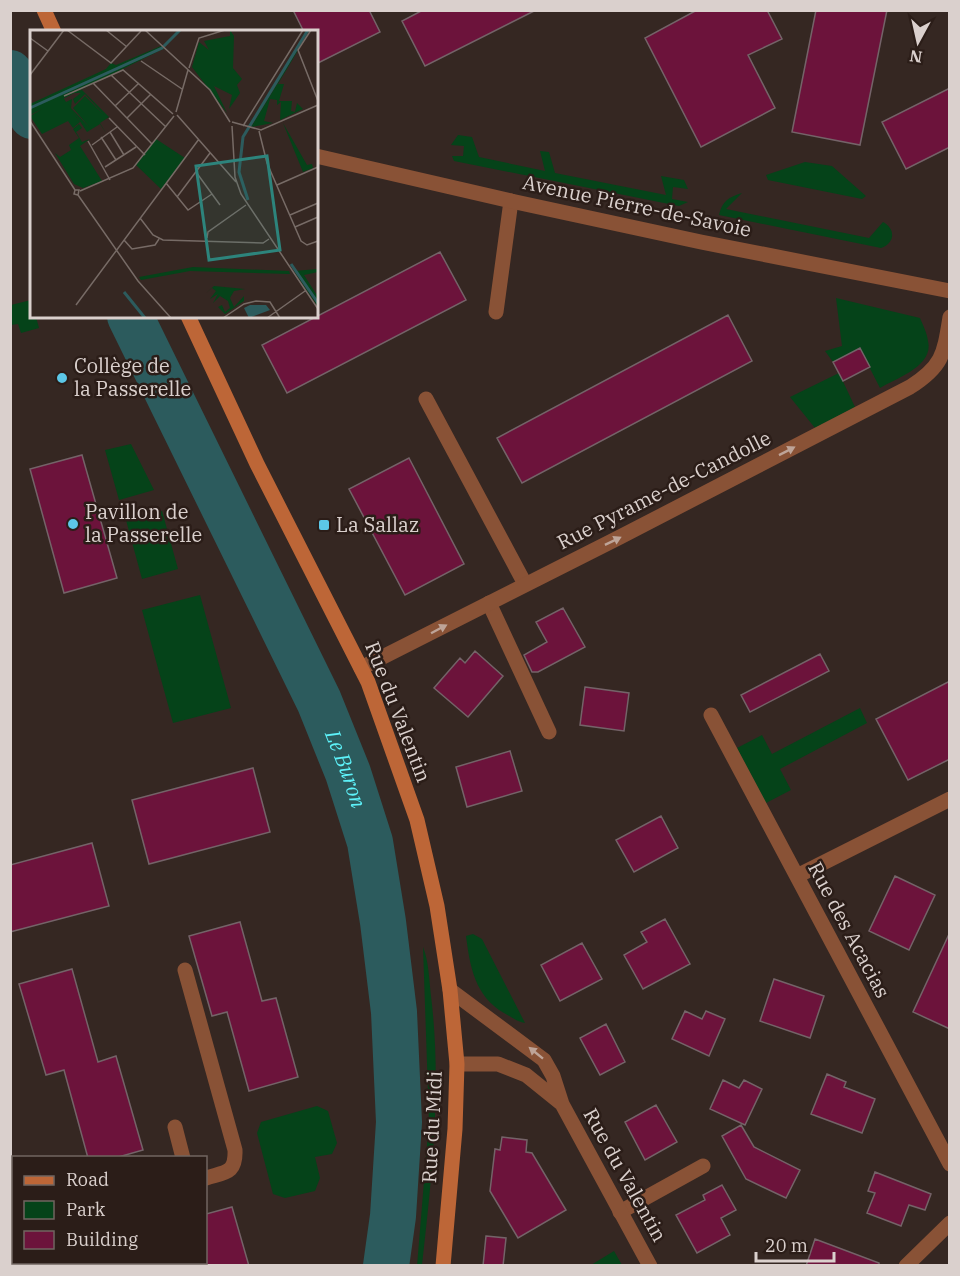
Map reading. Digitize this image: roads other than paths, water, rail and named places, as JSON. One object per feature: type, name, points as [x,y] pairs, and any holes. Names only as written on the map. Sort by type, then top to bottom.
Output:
[{"type":"main road","points":[[44,10],[53,30]]},
{"type":"main road","name":"Rue du Valentin","points":[[189,318],[257,464],[361,668],[417,820],[437,906],[450,990]]},
{"type":"main road","name":"Rue du Midi","points":[[443,1266],[455,1129],[457,1064],[450,990]]},
{"type":"street","name":"Avenue Pierre-de-Savoie","points":[[318,156],[701,242],[950,291]]},
{"type":"street","points":[[496,312],[511,201]]},
{"type":"street","name":"Rue Pyrame-de-Candolle","points":[[361,668],[630,532],[916,383],[932,372],[939,362],[945,346],[950,316]]},
{"type":"street","points":[[426,399],[525,584]]},
{"type":"street","points":[[489,603],[549,732]]},
{"type":"street","name":"Rue des Acacias","points":[[711,715],[950,1164]]},
{"type":"street","points":[[797,876],[950,800]]},
{"type":"street","points":[[185,970],[235,1150],[236,1163],[231,1170],[207,1178]]},
{"type":"street","name":"Rue du Valentin","points":[[450,990],[544,1060],[553,1076],[562,1104],[650,1266]]},
{"type":"street","name":"Rue du Valentin","points":[[457,1064],[498,1064],[526,1075],[562,1104]]},
{"type":"street","points":[[175,1127],[182,1156]]},
{"type":"street","points":[[620,1212],[703,1166]]},
{"type":"street","points":[[906,1266],[950,1224]]},
{"type":"waterway","name":"Le Buron","points":[[10,73],[30,112]]},
{"type":"waterway","name":"Le Buron","points":[[131,318],[319,701],[348,773],[370,842],[394,1012],[399,1122],[393,1216],[386,1266]]},
{"type":"place","name":"Collège de la Passerelle","points":[[62,378]]},
{"type":"place","name":"Pavillon de la Passerelle","points":[[73,524]]},
{"type":"place","name":"La Sallaz","points":[[324,525]]}]
